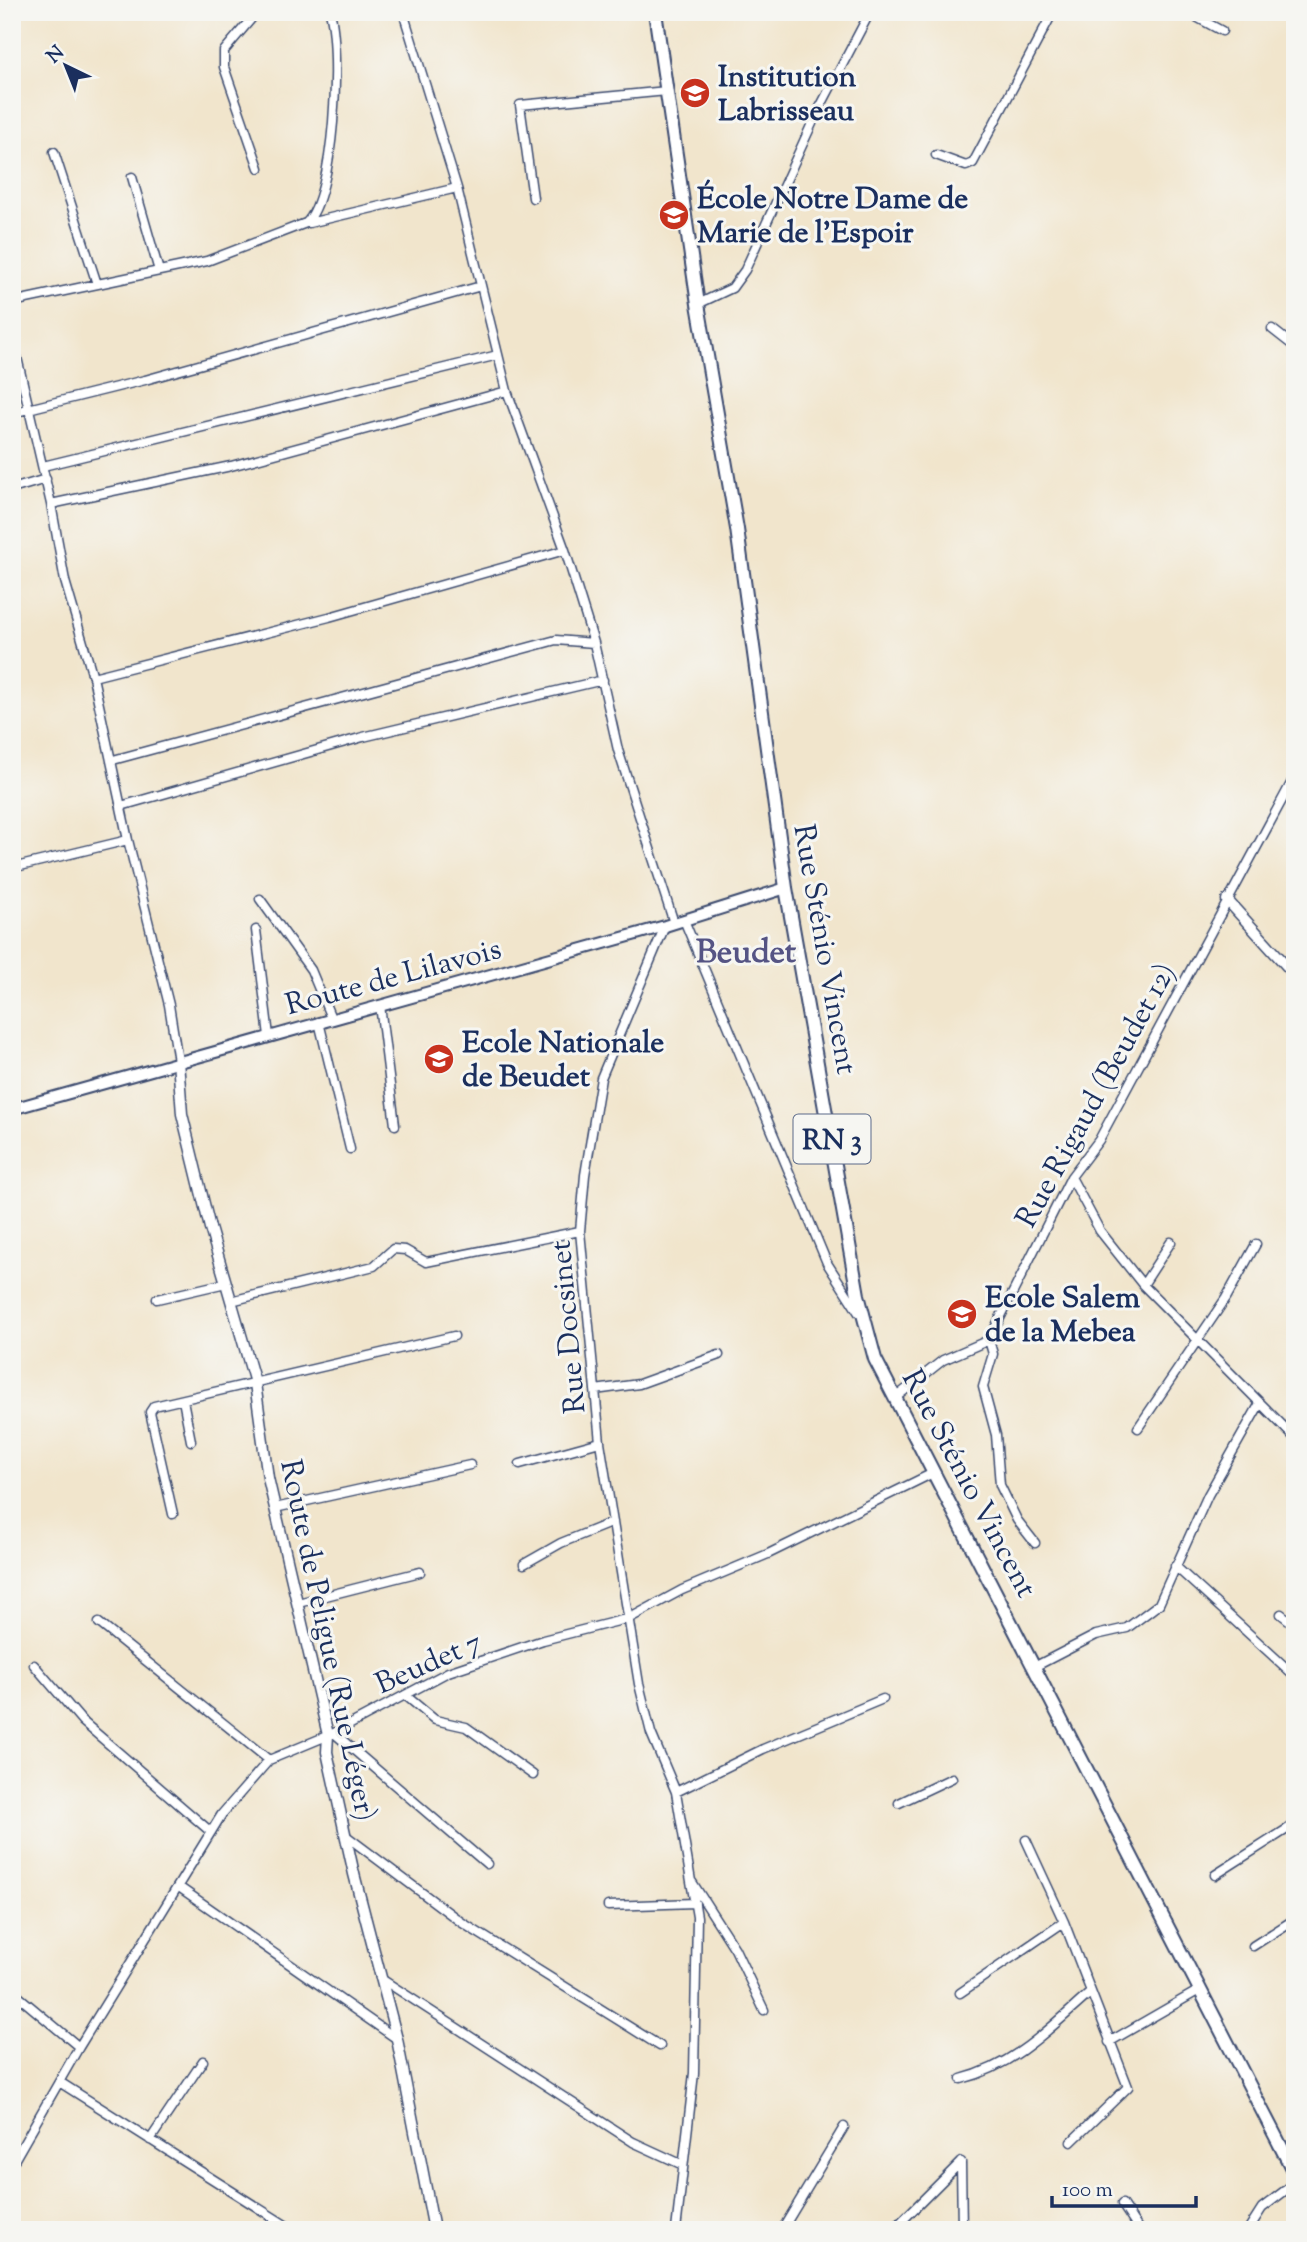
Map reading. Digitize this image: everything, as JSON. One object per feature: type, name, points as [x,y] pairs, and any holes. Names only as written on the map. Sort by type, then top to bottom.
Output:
[{"type":"main road","name":"Rue Sténio Vincent","points":[[655,12],[698,304],[737,529],[786,888],[865,1322],[875,1359],[1036,1666],[1295,2174]]},
{"type":"main road","name":"Route de Lilavois","points":[[12,1109],[674,923],[786,888]]},
{"type":"street","points":[[257,12],[229,42],[224,51],[224,59],[259,168]]},
{"type":"street","points":[[306,223],[315,215],[326,184],[336,85],[334,24],[330,12]]},
{"type":"street","points":[[403,12],[457,188],[507,391],[565,550],[594,643],[618,750],[674,923],[827,1263],[865,1322]]},
{"type":"street","points":[[698,304],[732,288],[745,270],[815,117],[870,12]]},
{"type":"street","points":[[936,155],[966,166],[973,163],[1053,12]]},
{"type":"street","points":[[1187,12],[1222,32]]},
{"type":"street","points":[[533,198],[520,105],[667,90]]},
{"type":"street","points":[[54,152],[97,284]]},
{"type":"street","points":[[132,177],[159,271]]},
{"type":"street","points":[[12,302],[207,261],[306,223],[457,188]]},
{"type":"street","points":[[12,413],[481,286]]},
{"type":"street","points":[[1272,330],[1295,347]]},
{"type":"street","points":[[12,335],[31,409],[65,581],[93,677],[113,760],[128,841],[169,1005],[177,1061]]},
{"type":"street","points":[[43,466],[498,355]]},
{"type":"street","points":[[51,504],[231,466],[507,391]]},
{"type":"street","points":[[12,489],[46,480]]},
{"type":"street","points":[[93,677],[329,617],[565,550]]},
{"type":"street","points":[[113,760],[556,640],[594,643]]},
{"type":"street","points":[[121,806],[363,737],[603,680]]},
{"type":"street","name":"Rue Rigaud (Beudet 12)","points":[[989,1340],[1071,1177],[1099,1140],[1295,776]]},
{"type":"street","points":[[12,868],[128,841]]},
{"type":"street","points":[[260,900],[315,977],[331,1018]]},
{"type":"street","points":[[1227,900],[1295,975]]},
{"type":"street","name":"Rue Docsinet","points":[[674,923],[601,1078],[585,1175],[580,1231],[600,1442],[639,1684],[651,1733],[676,1791],[697,1917],[694,2073],[676,2230]]},
{"type":"street","points":[[256,929],[269,1036]]},
{"type":"street","points":[[380,1005],[395,1125]]},
{"type":"street","points":[[318,1022],[350,1149]]},
{"type":"street","name":"Route de Peligue (Rue Léger)","points":[[177,1061],[182,1114],[255,1383],[275,1508],[331,1734],[327,1752],[345,1835],[397,2039],[435,2230]]},
{"type":"street","points":[[1071,1177],[1100,1231],[1143,1284],[1259,1405],[1295,1438]]},
{"type":"street","points":[[231,1301],[374,1266],[393,1248],[405,1250],[426,1262],[580,1231]]},
{"type":"street","points":[[1143,1284],[1171,1242]]},
{"type":"street","points":[[1138,1428],[1226,1298],[1256,1244]]},
{"type":"street","points":[[156,1299],[226,1283]]},
{"type":"street","points":[[173,1514],[150,1412],[154,1406],[454,1336]]},
{"type":"street","points":[[895,1398],[943,1360],[989,1340],[993,1354],[983,1387],[996,1435],[1000,1485],[1017,1520],[1035,1544]]},
{"type":"street","points":[[595,1390],[639,1384],[719,1355]]},
{"type":"street","points":[[183,1400],[191,1441]]},
{"type":"street","points":[[1036,1666],[1096,1635],[1106,1636],[1127,1628],[1159,1604],[1208,1495],[1259,1405]]},
{"type":"street","points":[[520,1464],[600,1442]]},
{"type":"street","points":[[275,1508],[470,1465]]},
{"type":"street","name":"Beudet 7","points":[[12,2164],[61,2083],[79,2047],[222,1814],[269,1760],[331,1734],[448,1672],[542,1640],[630,1618],[682,1590],[768,1554],[933,1472]]},
{"type":"street","points":[[524,1564],[561,1543],[613,1522]]},
{"type":"street","points":[[1175,1566],[1295,1676]]},
{"type":"street","points":[[298,1604],[420,1572]]},
{"type":"street","points":[[1281,1614],[1295,1625]]},
{"type":"street","points":[[99,1623],[269,1760]]},
{"type":"street","points":[[34,1665],[82,1721],[211,1832]]},
{"type":"street","points":[[405,1695],[436,1720],[466,1727],[533,1775]]},
{"type":"street","points":[[676,1791],[763,1749],[883,1699]]},
{"type":"street","points":[[331,1734],[487,1864]]},
{"type":"street","points":[[899,1803],[952,1777]]},
{"type":"street","points":[[1215,1875],[1295,1824]]},
{"type":"street","points":[[345,1835],[461,1922],[660,2046]]},
{"type":"street","points":[[1026,1840],[1064,1923],[1128,2087],[1071,2142]]},
{"type":"street","points":[[690,1878],[735,1949],[764,2010]]},
{"type":"street","points":[[179,1887],[397,2039]]},
{"type":"street","points":[[608,1906],[695,1903]]},
{"type":"street","points":[[1253,1946],[1295,1919]]},
{"type":"street","points":[[961,1993],[1064,1923]]},
{"type":"street","points":[[380,1978],[633,2142],[683,2165]]},
{"type":"street","points":[[1109,2042],[1201,1989]]},
{"type":"street","points":[[12,1991],[79,2047]]},
{"type":"street","points":[[961,2079],[987,2073],[1013,2058],[1090,1993]]},
{"type":"street","points":[[150,2140],[203,2061]]},
{"type":"street","points":[[61,2083],[293,2230]]},
{"type":"street","points":[[782,2230],[844,2127]]},
{"type":"street","points":[[893,2230],[961,2162],[962,2230]]},
{"type":"street","points":[[1248,2230],[1262,2208],[1295,2183]]},
{"type":"street","points":[[1122,2204],[1139,2230]]},
{"type":"place","name":"Institution Labrisseau","points":[[695,93]]},
{"type":"place","name":"École Notre Dame de Marie de l'Espoir","points":[[674,215]]},
{"type":"place","name":"Ecole Nationale de Beudet","points":[[439,1059]]},
{"type":"place","name":"Ecole Salem de la Mebea","points":[[962,1314]]},
{"type":"district","name":"Beudet","points":[[746,950]]}]
